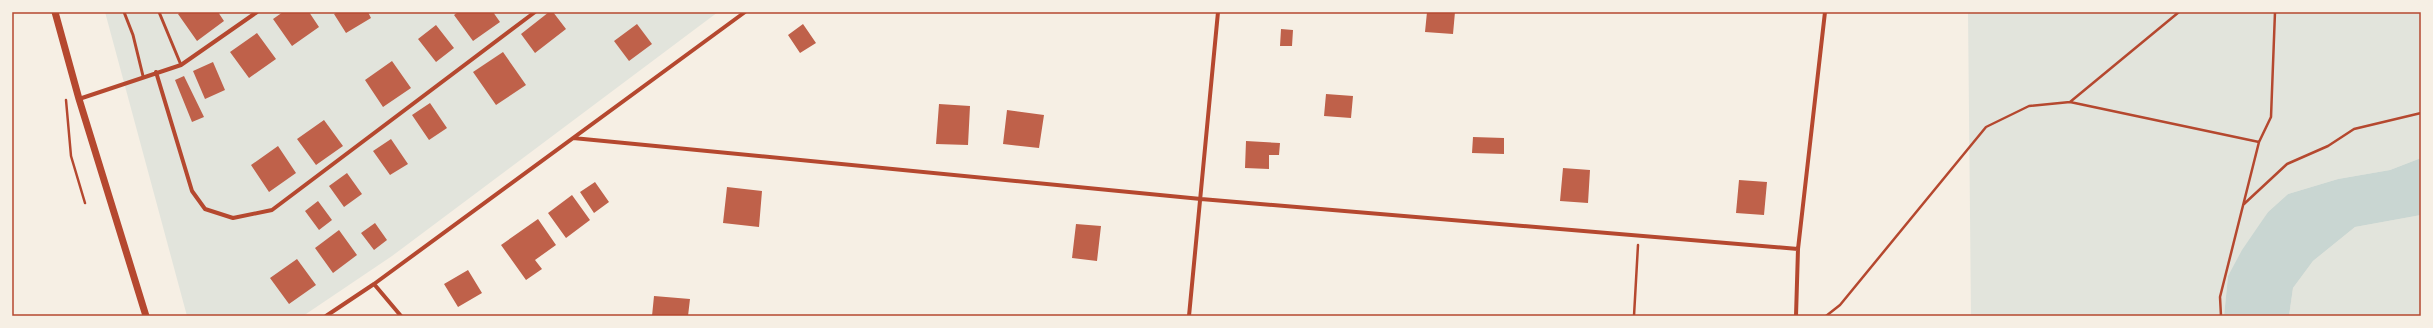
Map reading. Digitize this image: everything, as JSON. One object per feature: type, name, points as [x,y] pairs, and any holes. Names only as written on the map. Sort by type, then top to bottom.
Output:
[{"type":"street","points":[[55,12],[79,99],[146,316]]},
{"type":"street","points":[[79,99],[143,76],[181,65],[258,12]]},
{"type":"street","points":[[156,72],[192,191],[205,209],[233,218],[272,210],[535,12]]},
{"type":"street","points":[[326,316],[374,284],[745,12]]},
{"type":"street","points":[[1189,316],[1218,12]]},
{"type":"street","points":[[1796,316],[1798,249],[1825,12]]},
{"type":"street","points":[[573,138],[1201,199],[1638,234],[1798,249]]},
{"type":"street","points":[[374,284],[401,316]]},
{"type":"lane","points":[[124,12],[133,35],[143,76]]},
{"type":"lane","points":[[159,12],[181,65]]},
{"type":"path","points":[[2070,102],[2179,12]]},
{"type":"path","points":[[2221,316],[2220,297],[2259,142],[2271,117],[2275,12]]},
{"type":"path","points":[[65,97],[71,156],[86,203]]},
{"type":"path","points":[[1826,316],[1840,305],[1986,127],[2029,106],[2070,102],[2259,142]]},
{"type":"path","points":[[2244,204],[2287,164],[2328,146],[2354,129],[2421,113]]},
{"type":"path","points":[[1634,316],[1638,234]]},
{"type":"shaded area","points":[[105,12],[718,12],[392,256],[303,316],[187,316]]},
{"type":"shaded area","points":[[1968,12],[2421,12],[2421,158],[2390,170],[2338,179],[2288,194],[2268,212],[2228,276],[2224,316],[1971,316]]},
{"type":"shaded area","points":[[2421,158],[2421,215],[2355,227],[2313,261],[2293,288],[2289,316],[2224,316],[2228,276],[2242,250],[2268,212],[2288,194],[2338,179],[2390,170]]},
{"type":"shaded area","points":[[2421,215],[2421,316],[2289,316],[2293,288],[2313,261],[2355,227]]},
{"type":"building","points":[[181,12],[218,12],[224,21],[197,41],[178,14]]},
{"type":"building","points":[[283,12],[309,12],[319,27],[292,46],[273,19]]},
{"type":"building","points":[[338,12],[368,12],[371,18],[346,33],[334,14]]},
{"type":"building","points":[[458,12],[493,12],[500,22],[473,41],[454,15]]},
{"type":"building","points":[[549,12],[553,12],[566,29],[535,53],[521,34]]},
{"type":"building","points":[[1427,12],[1455,12],[1453,34],[1425,32]]},
{"type":"building","points":[[637,24],[652,44],[629,61],[614,41]]},
{"type":"building","points":[[803,24],[816,43],[800,53],[788,35]]},
{"type":"building","points":[[436,25],[454,48],[436,62],[418,39]]},
{"type":"building","points":[[1281,29],[1293,30],[1292,46],[1280,46]]},
{"type":"building","points":[[257,33],[276,59],[249,78],[230,52]]},
{"type":"building","points":[[503,52],[526,85],[496,105],[473,72]]},
{"type":"building","points":[[392,61],[411,88],[383,107],[365,80]]},
{"type":"building","points":[[213,62],[225,90],[205,99],[193,71]]},
{"type":"building","points":[[184,76],[204,117],[192,122],[175,80]]},
{"type":"building","points":[[1326,94],[1353,96],[1351,118],[1324,116]]},
{"type":"building","points":[[430,103],[447,128],[429,140],[412,115]]},
{"type":"building","points":[[939,104],[970,106],[968,145],[936,144]]},
{"type":"building","points":[[1007,110],[1044,115],[1039,148],[1003,144]]},
{"type":"building","points":[[324,120],[343,146],[316,165],[297,139]]},
{"type":"building","points":[[1473,137],[1504,138],[1504,154],[1472,153]]},
{"type":"building","points":[[391,139],[408,164],[390,175],[373,151]]},
{"type":"building","points":[[1246,141],[1280,143],[1279,155],[1269,155],[1269,169],[1245,168]]},
{"type":"building","points":[[278,146],[296,173],[269,192],[251,165]]},
{"type":"building","points":[[1563,168],[1590,170],[1588,203],[1560,201]]},
{"type":"building","points":[[347,173],[362,194],[344,207],[329,186]]},
{"type":"building","points":[[1739,180],[1767,182],[1764,215],[1736,213]]},
{"type":"building","points":[[595,182],[609,202],[594,213],[580,192]]},
{"type":"building","points":[[727,187],[762,191],[759,227],[723,223]]},
{"type":"building","points":[[572,195],[590,220],[566,238],[548,213]]},
{"type":"building","points":[[318,201],[332,220],[319,230],[305,211]]},
{"type":"building","points":[[538,219],[556,245],[535,260],[542,269],[526,280],[501,245]]},
{"type":"building","points":[[375,223],[387,240],[374,250],[361,233]]},
{"type":"building","points":[[1076,224],[1101,226],[1097,261],[1072,258]]},
{"type":"building","points":[[339,230],[357,255],[333,273],[315,248]]},
{"type":"building","points":[[297,259],[316,285],[289,304],[270,278]]},
{"type":"building","points":[[468,270],[482,293],[458,307],[444,284]]},
{"type":"building","points":[[654,296],[690,299],[688,316],[652,316]]}]
